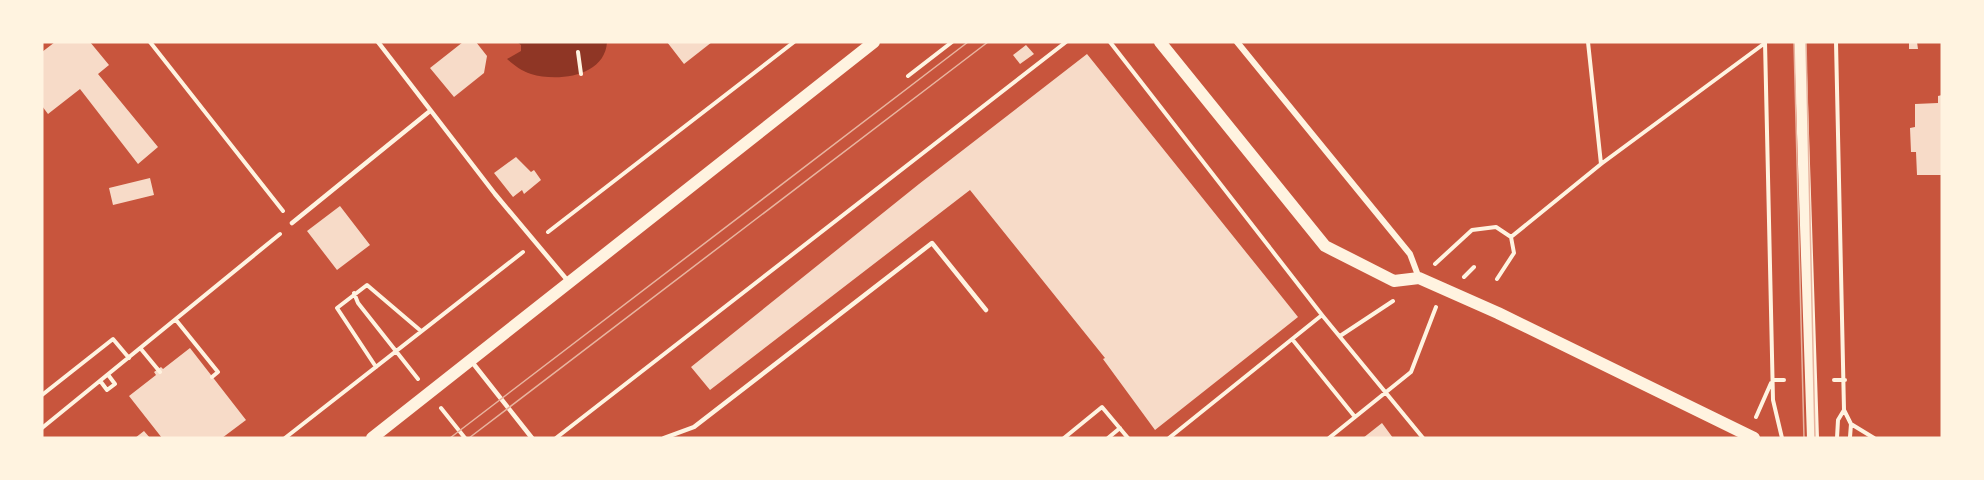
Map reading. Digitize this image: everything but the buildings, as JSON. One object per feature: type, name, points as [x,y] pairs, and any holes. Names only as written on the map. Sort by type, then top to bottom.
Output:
[{"type":"main road","points":[[372,438],[874,42]]},
{"type":"main road","points":[[1160,42],[1325,246],[1394,280],[1419,278],[1498,313],[1751,437]]},
{"type":"main road","points":[[1800,42],[1813,438]]},
{"type":"street","points":[[1237,42],[1410,254],[1419,278]]},
{"type":"lane","points":[[378,42],[430,111],[569,283]]},
{"type":"lane","points":[[292,223],[430,111]]},
{"type":"lane","points":[[664,438],[694,427],[932,243],[986,310]]},
{"type":"lane","points":[[470,360],[532,438]]},
{"type":"path","points":[[42,428],[109,376],[292,223],[150,42]]},
{"type":"path","points":[[908,76],[952,42]]},
{"type":"path","points":[[556,438],[1066,42]]},
{"type":"path","points":[[1110,42],[1323,315],[1423,438]]},
{"type":"path","points":[[1588,42],[1601,165]]},
{"type":"path","points":[[1511,237],[1601,165],[1765,42]]},
{"type":"path","points":[[1765,42],[1773,400],[1782,438]]},
{"type":"path","points":[[1836,42],[1845,410],[1851,424],[1850,437]]},
{"type":"path","points":[[578,52],[581,74]]},
{"type":"path","points":[[1448,252],[1472,230],[1496,227],[1511,237],[1515,253],[1497,279]]},
{"type":"path","points":[[1464,277],[1474,267]]},
{"type":"path","points":[[376,367],[337,308],[354,293],[367,285],[421,330]]},
{"type":"path","points":[[354,293],[358,303],[388,341]]},
{"type":"path","points":[[1340,336],[1402,294]]},
{"type":"path","points":[[1329,438],[1411,372],[1434,309]]},
{"type":"path","points":[[1169,438],[1323,315]]},
{"type":"path","points":[[176,320],[218,372],[212,377]]},
{"type":"path","points":[[42,395],[113,339],[129,358]]},
{"type":"path","points":[[1292,339],[1355,417]]},
{"type":"path","points":[[141,349],[160,372]]},
{"type":"path","points":[[101,382],[107,390],[115,384],[109,376]]},
{"type":"path","points":[[1773,380],[1784,380]]},
{"type":"path","points":[[1751,437],[1773,380]]},
{"type":"path","points":[[1834,380],[1845,380]]},
{"type":"path","points":[[1064,438],[1102,407],[1128,438]]},
{"type":"path","points":[[1837,438],[1838,420],[1845,410]]},
{"type":"path","points":[[1851,424],[1874,438]]},
{"type":"path","points":[[1108,438],[1119,428]]},
{"type":"shaded area","points":[[517,42],[607,42],[604,54],[589,70],[566,77],[554,77],[527,73],[507,59],[521,51],[521,45]]},
{"type":"tram line","points":[[450,438],[968,42]]},
{"type":"tram line","points":[[469,438],[988,42]]},
{"type":"tram line","points":[[1794,42],[1804,438]]},
{"type":"tram line","points":[[1806,42],[1815,438]]}]
